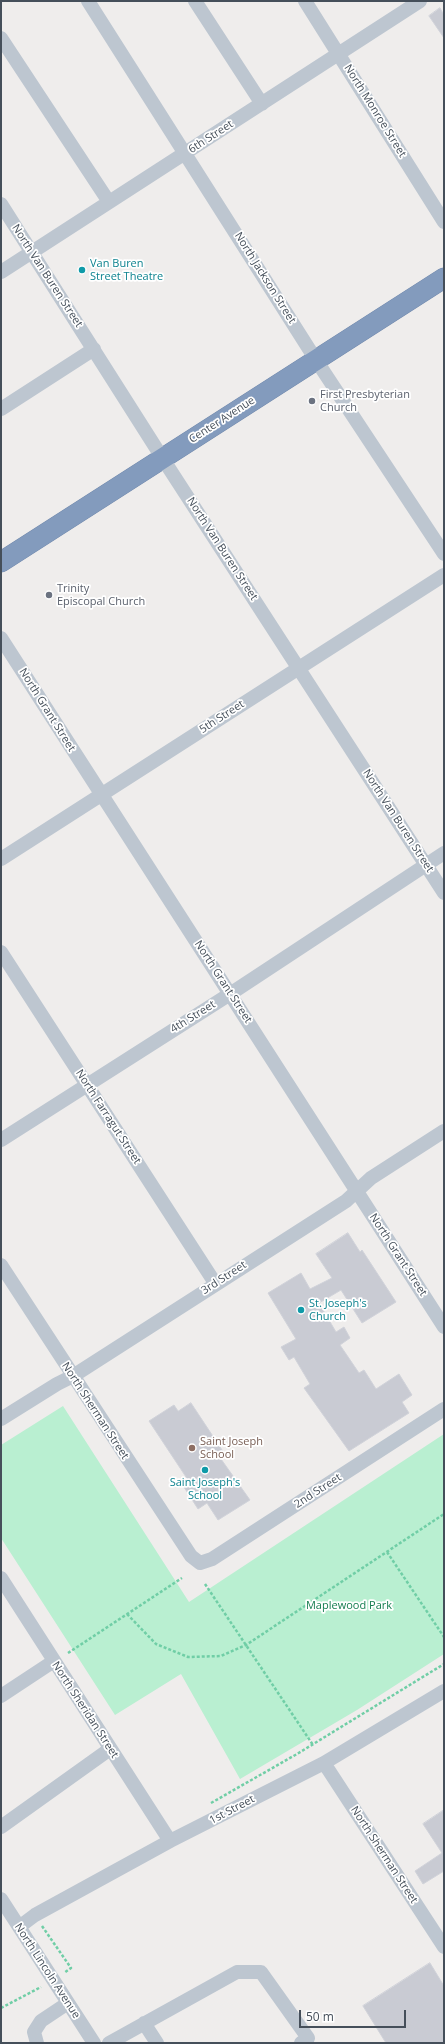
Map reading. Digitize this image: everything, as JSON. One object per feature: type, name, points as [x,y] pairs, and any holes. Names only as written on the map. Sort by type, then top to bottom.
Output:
[{"type":"highway","name":"Center Avenue","points":[[1,562],[444,278]]},
{"type":"street","name":"North Jackson Street","points":[[88,1],[316,360],[444,554]]},
{"type":"street","points":[[195,1],[262,104]]},
{"type":"street","name":"North Monroe Street","points":[[305,1],[340,53],[444,222]]},
{"type":"street","name":"6th Street","points":[[1,272],[262,104],[415,2]]},
{"type":"street","points":[[1,38],[109,202]]},
{"type":"street","name":"North Van Buren Street","points":[[1,204],[163,459],[444,893]]},
{"type":"street","points":[[1,409],[94,349]]},
{"type":"street","name":"5th Street","points":[[1,859],[444,575]]},
{"type":"street","name":"North Grant Street","points":[[1,638],[444,1327]]},
{"type":"street","name":"4th Street","points":[[1,1140],[230,994],[444,854]]},
{"type":"street","name":"North Farragut Street","points":[[1,952],[215,1283]]},
{"type":"street","name":"3rd Street","points":[[1,1419],[57,1384],[73,1376],[215,1283],[346,1200],[356,1190],[444,1131]]},
{"type":"street","name":"North Sherman Street","points":[[1,1265],[190,1556]]},
{"type":"street","name":"2nd Street","points":[[190,1556],[200,1563],[212,1559],[444,1409]]},
{"type":"street","name":"North Sheridan Street","points":[[1,1578],[170,1842]]},
{"type":"street","points":[[1,1696],[54,1661]]},
{"type":"street","name":"1st Street","points":[[19,1927],[35,1915],[170,1842],[324,1763],[444,1691]]},
{"type":"street","points":[[1,1827],[110,1749]]},
{"type":"street","name":"North Sherman Street","points":[[324,1763],[444,1947]]},
{"type":"street","name":"North Lincoln Avenue","points":[[1,1899],[94,2043]]},
{"type":"street","points":[[109,2043],[237,1972],[261,1972],[306,2042]]},
{"type":"street","points":[[37,2043],[34,2032],[41,2021],[68,2003]]},
{"type":"street","points":[[144,2023],[157,2043]]},
{"type":"path","points":[[127,1614],[156,1644],[188,1657],[221,1656],[246,1645],[444,1514]]},
{"type":"path","points":[[387,1552],[444,1637]]},
{"type":"path","points":[[68,1653],[182,1578]]},
{"type":"path","points":[[205,1584],[312,1745]]},
{"type":"path","points":[[1,2008],[19,2000],[70,1968]]},
{"type":"green space","name":"Maplewood Park","points":[[63,1406],[189,1602],[444,1434],[444,1654],[357,1710],[240,1779],[181,1674],[115,1715],[1,1538],[1,1445]]},
{"type":"building","points":[[440,8],[444,15],[444,38],[429,16]]},
{"type":"building","points":[[348,1233],[360,1252],[362,1250],[396,1302],[362,1323],[341,1290],[319,1303],[336,1332],[344,1327],[350,1338],[340,1345],[359,1373],[364,1370],[376,1389],[399,1374],[412,1395],[402,1402],[409,1413],[349,1451],[304,1388],[310,1384],[294,1357],[289,1360],[281,1347],[296,1339],[268,1293],[301,1273],[310,1289],[332,1278],[316,1254]]},
{"type":"building","name":"Saint Joseph's School","points":[[191,1403],[226,1456],[221,1459],[250,1500],[218,1520],[207,1503],[198,1509],[182,1484],[188,1480],[149,1421],[174,1405],[178,1411]]},
{"type":"building","points":[[444,1810],[444,1871],[423,1884],[415,1871],[442,1853],[423,1824]]},
{"type":"building","points":[[430,1963],[444,1986],[444,2043],[386,2043],[363,2006]]},
{"type":"place","name":"Van Buren Street Theatre","points":[[82,270]]},
{"type":"place","name":"First Presbyterian Church","points":[[312,401]]},
{"type":"place","name":"Trinity Episcopal Church","points":[[49,595]]},
{"type":"place","name":"St. Joseph's Church","points":[[301,1310]]},
{"type":"place","name":"Saint Joseph School","points":[[192,1448]]},
{"type":"place","name":"Saint Joseph's School","points":[[205,1470]]}]
